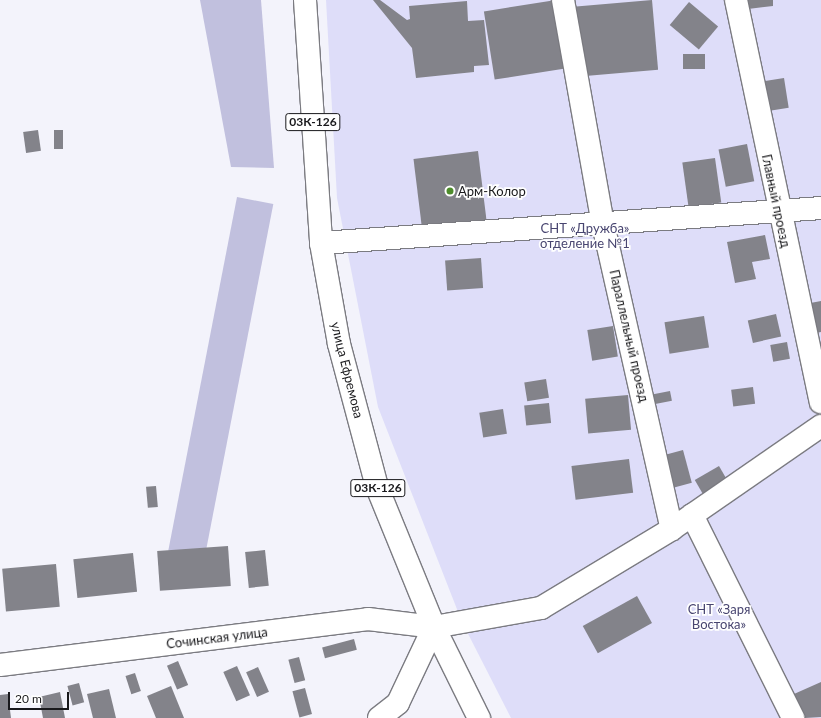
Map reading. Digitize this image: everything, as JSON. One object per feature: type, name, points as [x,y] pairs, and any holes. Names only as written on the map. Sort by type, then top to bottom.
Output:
[{"type":"main road","name":"улица Ефремова","points":[[305,0],[321,243],[339,344],[377,487],[434,627],[479,718]]},
{"type":"main road","name":"Параллельный проезд","points":[[563,0],[603,224],[672,529]]},
{"type":"main road","name":"Главный проезд","points":[[736,0],[778,212],[821,402]]},
{"type":"main road","points":[[321,243],[821,208]]},
{"type":"main road","name":"Сочинская улица","points":[[0,665],[368,619],[434,627],[541,608],[672,529],[821,426]]},
{"type":"main road","points":[[692,515],[793,718]]},
{"type":"main road","points":[[380,718],[398,703],[434,627]]},
{"type":"green space","name":"СНТ «Дружба» отделение №1","points":[[326,0],[821,0],[821,718],[511,718],[462,622],[378,407],[337,198]]},
{"type":"shaded area","points":[[200,0],[261,0],[274,168],[231,167]]},
{"type":"shaded area","points":[[237,197],[273,204],[205,557],[168,550]]},
{"type":"building","points":[[373,0],[380,0],[407,20],[410,19],[409,6],[467,1],[468,21],[484,20],[489,65],[474,66],[474,72],[416,78],[412,48]]},
{"type":"building","points":[[556,0],[567,68],[495,80],[484,11]]},
{"type":"building","points":[[652,0],[658,70],[582,76],[576,7]]},
{"type":"building","points":[[747,0],[773,0],[773,6],[748,9]]},
{"type":"building","points":[[689,2],[718,26],[699,49],[670,25]]},
{"type":"building","points":[[683,54],[705,54],[705,69],[683,69]]},
{"type":"building","points":[[784,78],[789,108],[765,111],[760,82]]},
{"type":"building","points":[[38,130],[41,151],[26,153],[23,132]]},
{"type":"building","points":[[54,130],[63,130],[63,149],[54,149]]},
{"type":"building","points":[[747,144],[754,181],[726,187],[719,150]]},
{"type":"building","name":"Арм-Колор","points":[[478,151],[487,223],[422,231],[413,159]]},
{"type":"building","points":[[715,158],[721,203],[689,207],[682,163]]},
{"type":"building","points":[[765,235],[770,259],[752,262],[756,279],[735,283],[727,242]]},
{"type":"building","points":[[481,258],[483,288],[447,290],[445,261]]},
{"type":"building","points":[[821,301],[821,332],[811,334],[805,304]]},
{"type":"building","points":[[776,314],[781,336],[753,343],[748,321]]},
{"type":"building","points":[[704,316],[709,348],[669,354],[664,322]]},
{"type":"building","points":[[613,326],[618,357],[592,361],[587,330]]},
{"type":"building","points":[[787,342],[790,359],[773,362],[770,345]]},
{"type":"building","points":[[546,379],[549,398],[527,401],[524,382]]},
{"type":"building","points":[[753,387],[755,404],[733,407],[731,390]]},
{"type":"building","points":[[670,391],[672,401],[655,404],[653,394]]},
{"type":"building","points":[[628,395],[631,430],[588,434],[585,399]]},
{"type":"building","points":[[549,403],[551,423],[526,426],[524,406]]},
{"type":"building","points":[[503,409],[507,434],[483,437],[479,413]]},
{"type":"building","points":[[683,450],[692,483],[671,489],[662,456]]},
{"type":"building","points":[[629,459],[633,493],[576,500],[571,466]]},
{"type":"building","points":[[719,466],[729,483],[705,497],[695,480]]},
{"type":"building","points":[[156,486],[158,507],[148,508],[146,487]]},
{"type":"building","points":[[228,546],[231,586],[160,591],[157,551]]},
{"type":"building","points":[[265,550],[269,586],[249,588],[245,552]]},
{"type":"building","points":[[133,553],[137,592],[77,598],[73,559]]},
{"type":"building","points":[[56,564],[60,607],[6,612],[2,569]]},
{"type":"building","points":[[637,596],[652,623],[598,653],[583,626]]},
{"type":"building","points":[[354,639],[357,650],[325,658],[322,648]]},
{"type":"building","points":[[299,657],[305,680],[295,683],[288,660]]},
{"type":"building","points":[[178,661],[188,685],[177,690],[167,666]]},
{"type":"building","points":[[237,666],[250,695],[236,701],[223,672]]},
{"type":"building","points":[[258,667],[269,692],[257,697],[246,672]]},
{"type":"building","points":[[135,673],[141,691],[131,694],[125,676]]},
{"type":"building","points":[[821,682],[821,717],[805,718],[794,694]]},
{"type":"building","points":[[79,683],[84,702],[73,705],[67,686]]},
{"type":"building","points":[[171,686],[184,718],[156,718],[147,696]]},
{"type":"building","points":[[305,688],[312,714],[299,717],[292,691]]},
{"type":"building","points":[[109,689],[116,718],[93,718],[87,694]]},
{"type":"building","points":[[60,692],[65,718],[43,718],[39,697]]},
{"type":"building","points":[[8,694],[11,718],[0,718],[0,695]]},
{"type":"place","name":"Арм-Колор","points":[[450,191]]},
{"type":"park label","name":"СНТ «Заря Востока»","points":[[719,618]]}]
